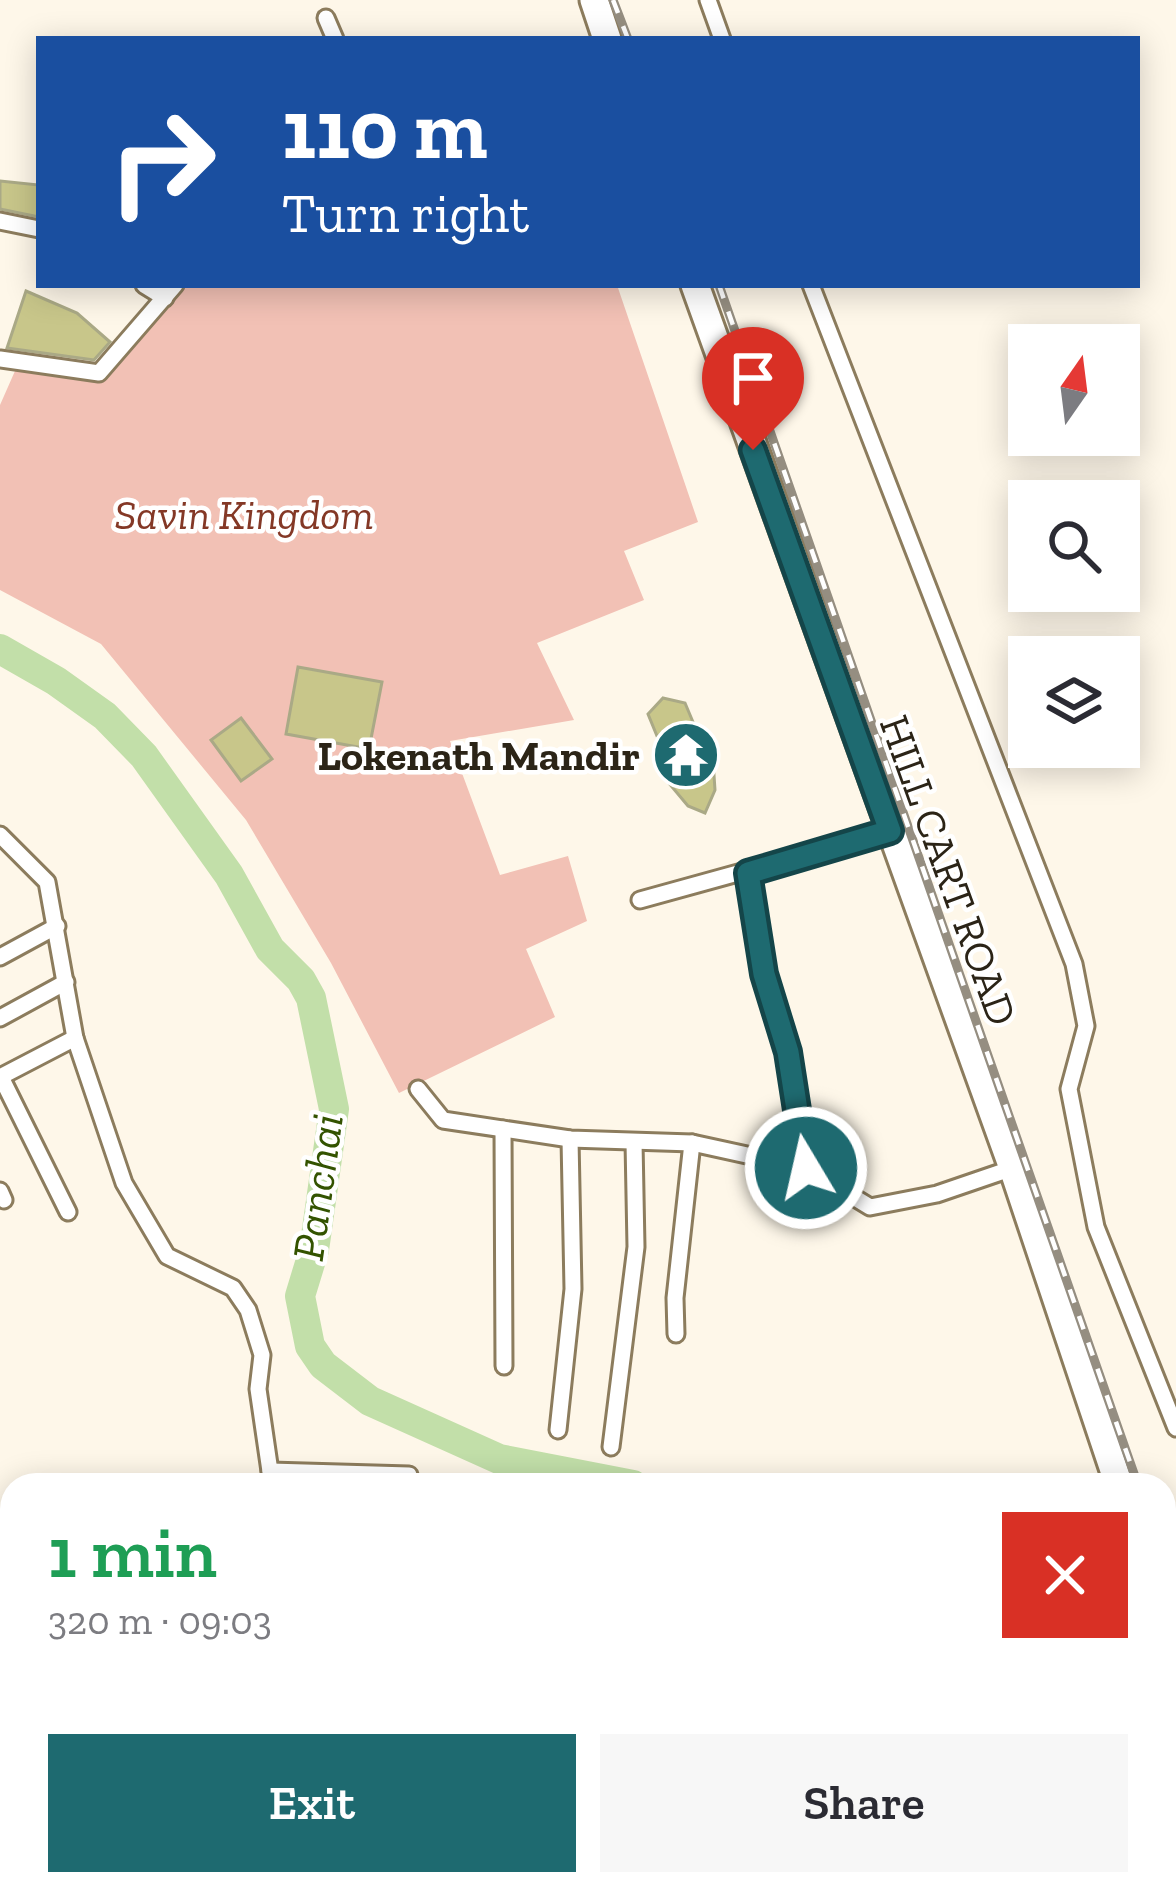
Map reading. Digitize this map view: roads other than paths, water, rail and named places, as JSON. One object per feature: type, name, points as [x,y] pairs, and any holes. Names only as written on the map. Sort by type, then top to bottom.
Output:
[{"type":"highway","points":[[594,0],[607,36]]},
{"type":"highway","name":"HILL CART ROAD","points":[[696,288],[1012,1168],[1115,1473]]},
{"type":"street","points":[[708,0],[721,36]]},
{"type":"street","points":[[326,18],[334,36]]},
{"type":"street","points":[[0,221],[36,228]]},
{"type":"street","points":[[812,288],[1074,964],[1086,1026],[1069,1089],[1096,1227],[1176,1428]]},
{"type":"street","points":[[0,359],[99,374],[170,291]]},
{"type":"street","points":[[640,900],[890,831]]},
{"type":"street","points":[[0,835],[47,882],[76,1038],[124,1184],[167,1256],[233,1288],[248,1310],[262,1355],[258,1389],[270,1473]]},
{"type":"street","points":[[748,873],[764,974],[788,1052],[806,1168]]},
{"type":"street","points":[[0,957],[57,926]]},
{"type":"street","points":[[0,1018],[66,982]]},
{"type":"street","points":[[68,1212],[1,1077],[76,1038]]},
{"type":"street","points":[[418,1089],[443,1120],[570,1139],[692,1143],[806,1168],[870,1207],[938,1194],[1012,1168]]},
{"type":"street","points":[[502,1129],[504,1366]]},
{"type":"street","points":[[558,1430],[573,1288],[570,1139]]},
{"type":"street","points":[[611,1447],[636,1247],[634,1142]]},
{"type":"street","points":[[676,1334],[675,1298],[692,1143]]},
{"type":"waterway","name":"Panchai","points":[[0,649],[105,716],[144,756],[229,875],[270,949],[301,980],[311,998],[334,1109],[314,1250],[300,1296],[310,1346],[323,1365],[370,1401],[499,1459],[571,1473]]},
{"type":"railway","points":[[613,0],[627,36]]},
{"type":"railway","points":[[720,288],[1134,1473]]},
{"type":"place","name":"Lokenath Mandir","points":[[686,755]]},
{"type":"park label","name":"Savin Kingdom","points":[[244,514]]}]
